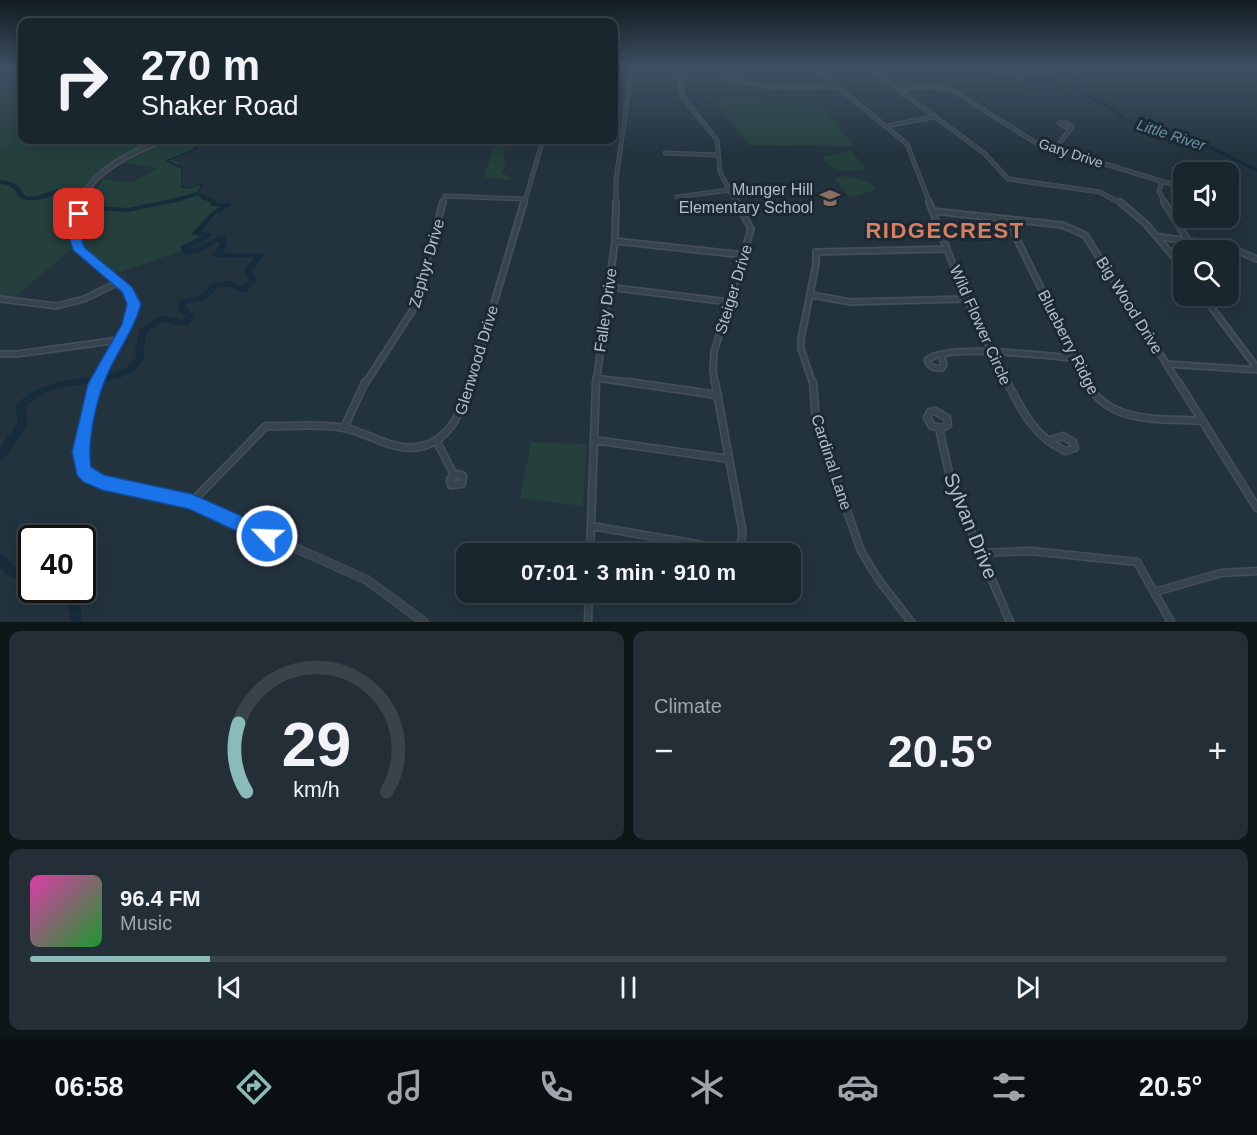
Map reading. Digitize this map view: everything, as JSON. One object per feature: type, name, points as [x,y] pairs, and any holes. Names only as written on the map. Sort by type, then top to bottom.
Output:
[{"type":"street","name":"Falley Drive","points":[[590,543],[596,378],[615,241],[616,180],[628,96]]},
{"type":"street","name":"Steiger Drive","points":[[591,526],[732,550],[741,543],[742,529],[713,371],[714,352],[751,229],[720,172],[717,140],[682,96]]},
{"type":"street","name":"Wild Flower Circle","points":[[849,96],[909,147],[966,299],[1025,417],[1048,441]]},
{"type":"street","points":[[907,96],[987,155],[1008,179],[1104,193],[1160,237],[1173,254]]},
{"type":"street","name":"Gary Drive","points":[[963,96],[1031,140],[1173,185]]},
{"type":"street","points":[[886,126],[934,117]]},
{"type":"street","points":[[1055,149],[1070,129]]},
{"type":"street","points":[[154,144],[126,159],[102,176],[83,198],[79,210],[76,241],[79,250],[119,282],[130,293],[134,304],[131,319],[97,380],[80,456],[86,474],[108,484],[170,495],[192,502],[367,580],[424,622]]},
{"type":"street","name":"Glenwood Drive","points":[[437,442],[456,424],[462,410],[542,144]]},
{"type":"street","points":[[665,153],[718,155]]},
{"type":"street","points":[[1162,182],[1159,191],[1161,198],[1188,240]]},
{"type":"street","points":[[677,196],[730,190]]},
{"type":"street","name":"Zephyr Drive","points":[[344,428],[369,375],[407,322],[414,308],[445,196],[525,199]]},
{"type":"street","name":"Big Wood Drive","points":[[933,211],[1062,225],[1085,235],[1257,508]]},
{"type":"street","name":"Blueberry Ridge","points":[[1007,219],[1095,396],[1112,411],[1131,416],[1203,421]]},
{"type":"street","points":[[1160,237],[1177,240]]},
{"type":"street","points":[[615,241],[744,255]]},
{"type":"street","name":"Cardinal Lane","points":[[911,622],[878,579],[861,551],[816,422],[813,378],[801,349],[816,252],[947,249]]},
{"type":"street","points":[[1239,251],[1257,260]]},
{"type":"street","points":[[0,299],[44,306],[61,306],[78,302],[119,282]]},
{"type":"street","points":[[608,287],[729,302]]},
{"type":"street","points":[[811,295],[851,302],[966,299]]},
{"type":"street","points":[[1210,306],[1257,369]]},
{"type":"street","points":[[0,354],[17,354],[119,340]]},
{"type":"street","points":[[941,355],[991,351],[1076,358]]},
{"type":"street","points":[[1167,364],[1257,369]]},
{"type":"street","points":[[596,378],[718,394]]},
{"type":"street","points":[[192,502],[266,426],[344,428],[400,447],[421,448],[437,442],[454,475]]},
{"type":"street","name":"Sylvan Drive","points":[[939,428],[950,479],[1010,622]]},
{"type":"street","points":[[1063,436],[1073,442],[1074,448],[1071,451],[1065,451],[1048,441],[1063,436]]},
{"type":"street","points":[[594,440],[729,459]]},
{"type":"street","points":[[981,553],[1031,551],[1137,562],[1171,622]]},
{"type":"street","points":[[1155,592],[1221,573],[1257,571]]},
{"type":"street","points":[[588,622],[589,603]]},
{"type":"green space","points":[[0,96],[18,96],[18,144],[150,144],[112,166],[82,193],[75,208],[71,250],[14,297],[0,295]]},
{"type":"green space","points":[[711,98],[818,101],[854,146],[749,145]]},
{"type":"green space","points":[[159,144],[196,145],[194,150],[174,160],[179,163],[176,167],[184,168],[182,172],[184,175],[180,179],[185,181],[183,187],[201,185],[196,194],[214,200],[217,204],[232,205],[221,210],[201,233],[211,235],[187,249],[117,273],[82,247],[86,202],[104,179],[131,183],[158,168],[124,163]]},
{"type":"green space","points":[[495,144],[536,144],[506,145],[503,155],[506,162],[502,173],[513,178],[507,180],[484,177]]},
{"type":"green space","points":[[851,151],[866,168],[853,171],[836,169],[822,157]]},
{"type":"green space","points":[[846,176],[869,182],[877,189],[850,198],[835,178]]},
{"type":"green space","points":[[531,442],[587,444],[583,506],[520,498]]},
{"type":"waterway","name":"Little River","points":[[1087,96],[1111,108],[1126,120],[1213,149],[1257,170]]},
{"type":"waterway","points":[[195,144],[195,149],[167,161],[182,168],[182,187],[188,188],[198,184],[203,186],[196,194]]},
{"type":"waterway","points":[[0,182],[14,185],[22,197],[28,199],[39,199],[66,189],[70,191],[69,212],[97,208],[128,210],[196,194],[204,196],[213,201],[214,205],[229,205],[214,213],[196,233],[208,235],[184,248],[188,252],[195,251],[221,238],[224,243],[218,255],[261,255],[248,270],[253,280],[243,290],[231,284],[214,285],[209,294],[182,302],[181,309],[191,315],[186,323],[163,319],[143,331],[139,350],[141,358],[126,372],[56,386],[41,392],[20,406],[23,423],[0,456]]},
{"type":"waterway","points":[[0,560],[13,573],[18,572]]},
{"type":"waterway","points":[[74,603],[76,622]]},
{"type":"place","name":"Munger Hill Elementary School","points":[[830,198]]},
{"type":"district","name":"RIDGECREST","points":[[945,230]]},
{"type":"route","points":[[79,214],[76,241],[79,250],[128,290],[134,304],[129,324],[106,361],[96,384],[80,452],[83,470],[89,477],[102,483],[182,498],[267,536]]}]
